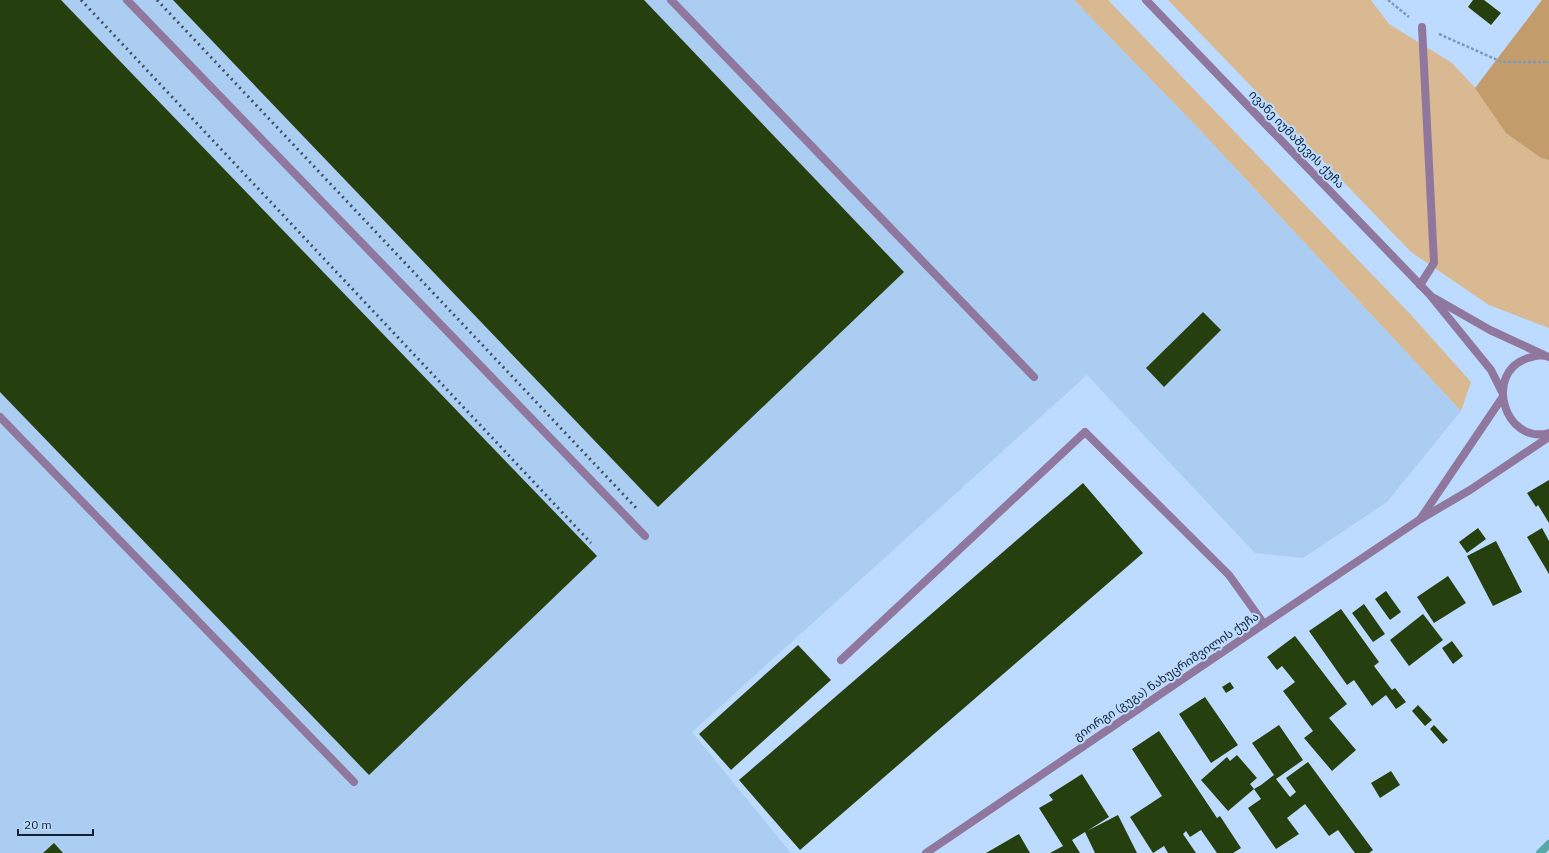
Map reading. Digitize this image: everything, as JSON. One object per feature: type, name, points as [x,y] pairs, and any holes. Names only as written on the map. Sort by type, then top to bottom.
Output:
[{"type":"street","points":[[127,0],[645,536]]},
{"type":"street","points":[[671,0],[1034,377]]},
{"type":"street","name":"ივანე იუმაშევის ქუჩა","points":[[1146,0],[1430,295],[1492,370],[1502,395],[1505,410],[1512,421],[1522,429],[1534,434],[1549,434]]},
{"type":"street","points":[[1420,285],[1434,263],[1422,27]]},
{"type":"street","name":"ივანე იუმაშევის ქუჩა","points":[[1430,295],[1490,330],[1547,356]]},
{"type":"street","name":"გიორგი (გუგა) ნახუცრიშვილის ქუჩა","points":[[1419,520],[1502,395],[1509,372],[1516,364],[1525,359],[1547,356]]},
{"type":"street","points":[[0,418],[354,782]]},
{"type":"street","points":[[841,660],[1085,432],[1229,575],[1264,624]]},
{"type":"street","name":"გიორგი (გუგა) ნახუცრიშვილის ქუჩა","points":[[926,853],[1419,520],[1470,490],[1549,437]]},
{"type":"path","points":[[1388,0],[1422,27],[1502,62],[1549,62]]},
{"type":"shaded area","points":[[0,0],[1074,0],[1199,129],[1461,411],[1387,502],[1303,558],[1255,553],[1087,375],[692,732],[791,853],[0,853]]},
{"type":"shaded area","points":[[1074,0],[1108,0],[1412,316],[1471,382],[1461,411],[1199,129]]},
{"type":"shaded area","points":[[1168,0],[1371,0],[1389,24],[1452,63],[1541,158],[1549,160],[1549,328],[1489,305],[1411,252]]},
{"type":"shaded area","points":[[1542,0],[1549,0],[1549,160],[1541,158],[1506,133],[1475,88]]},
{"type":"building","points":[[0,0],[61,0],[597,556],[369,775],[0,392]]},
{"type":"building","points":[[173,0],[644,0],[904,272],[658,507]]},
{"type":"building","points":[[1473,0],[1484,0],[1501,13],[1491,25],[1468,7]]},
{"type":"building","points":[[1203,312],[1221,330],[1164,387],[1146,368]]},
{"type":"building","points":[[1549,480],[1549,523],[1538,505],[1536,507],[1527,493]]},
{"type":"building","points":[[1083,483],[1143,553],[800,850],[739,780]]},
{"type":"building","points":[[1478,528],[1486,539],[1467,553],[1459,542]]},
{"type":"building","points":[[1542,528],[1549,541],[1549,574],[1527,537]]},
{"type":"building","points":[[1496,541],[1522,592],[1493,606],[1467,556]]},
{"type":"building","points":[[1448,576],[1466,603],[1434,623],[1417,597]]},
{"type":"building","points":[[1386,591],[1401,612],[1390,620],[1375,599]]},
{"type":"building","points":[[1364,604],[1385,634],[1373,642],[1352,613]]},
{"type":"building","points":[[1341,609],[1379,662],[1374,666],[1392,690],[1395,688],[1406,702],[1396,709],[1386,695],[1372,706],[1354,680],[1347,685],[1309,631]]},
{"type":"building","points":[[1423,614],[1443,640],[1409,666],[1390,640]]},
{"type":"building","points":[[1295,636],[1347,704],[1329,718],[1356,750],[1332,771],[1304,738],[1313,731],[1283,691],[1295,682],[1282,666],[1277,670],[1267,657]]},
{"type":"building","points":[[1452,641],[1463,656],[1453,664],[1442,648]]},
{"type":"building","points":[[798,645],[831,680],[731,770],[699,734]]},
{"type":"building","points":[[1230,682],[1234,688],[1226,693],[1222,687]]},
{"type":"building","points":[[1205,697],[1238,745],[1211,763],[1179,714]]},
{"type":"building","points":[[1418,705],[1432,720],[1425,726],[1412,711]]},
{"type":"building","points":[[1279,725],[1303,760],[1276,779],[1290,797],[1296,792],[1286,778],[1308,762],[1373,850],[1369,853],[1355,853],[1338,830],[1329,836],[1305,804],[1287,818],[1299,834],[1276,849],[1248,808],[1261,799],[1254,789],[1274,775],[1252,743]]},
{"type":"building","points":[[1434,725],[1448,740],[1443,744],[1430,729]]},
{"type":"building","points":[[1159,731],[1217,818],[1220,816],[1241,848],[1233,853],[1217,853],[1201,830],[1190,837],[1186,831],[1183,834],[1196,853],[1168,853],[1164,846],[1153,853],[1130,817],[1162,796],[1132,749]]},
{"type":"building","points":[[1237,755],[1257,778],[1250,784],[1254,789],[1228,811],[1201,780],[1227,757],[1230,761]]},
{"type":"building","points":[[1391,771],[1400,785],[1380,798],[1371,783]]},
{"type":"building","points":[[1082,774],[1109,817],[1087,831],[1118,815],[1137,853],[1095,853],[1085,832],[1072,840],[1080,853],[1050,853],[1063,846],[1039,808],[1053,800],[1049,795]]},
{"type":"building","points":[[1019,834],[1030,853],[986,853]]},
{"type":"building","points":[[54,843],[63,853],[43,853]]},
{"type":"waterway","points":[[1540,853],[1549,844]]},
{"type":"railway","points":[[81,0],[591,543]]},
{"type":"railway","points":[[157,0],[638,510]]}]
